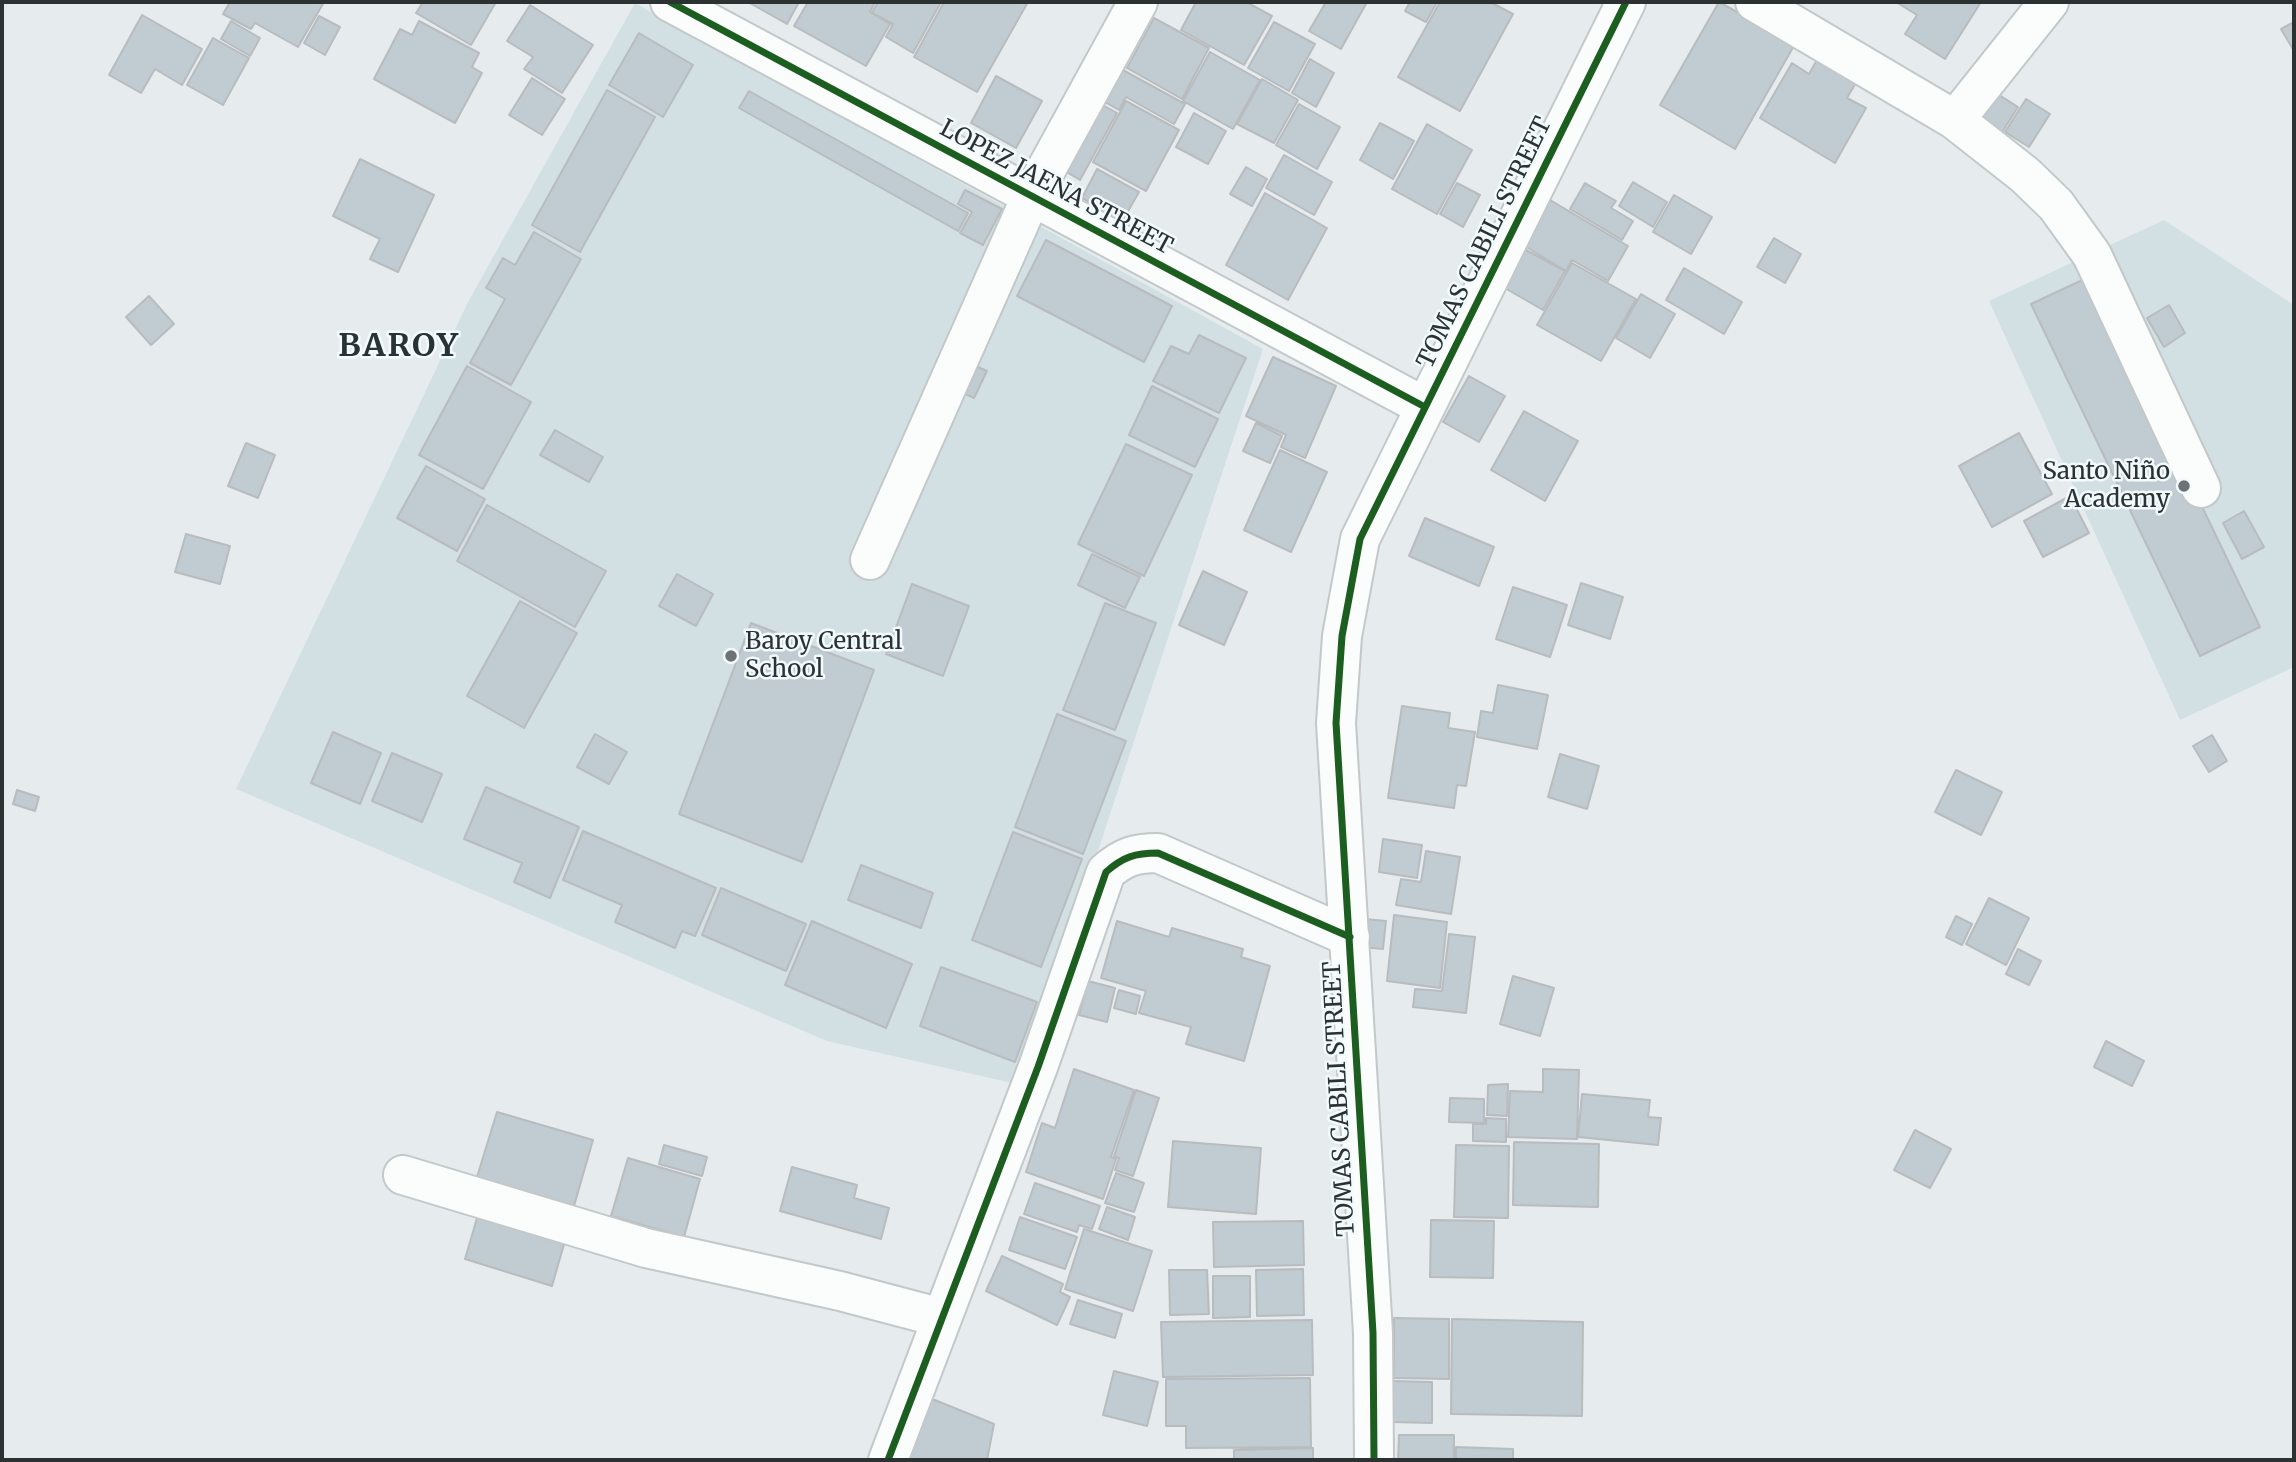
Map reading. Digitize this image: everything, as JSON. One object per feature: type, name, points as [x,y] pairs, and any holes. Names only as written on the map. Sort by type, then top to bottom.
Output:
[{"type":"street","name":"LOPEZ JAENA STREET","points":[[671,2],[1425,407]]},
{"type":"street","points":[[870,560],[1031,197],[1138,2]]},
{"type":"street","name":"TOMAS CABILI STREET","points":[[1374,1460],[1373,1333],[1336,723],[1342,636],[1360,540],[1626,2]]},
{"type":"street","points":[[1755,2],[1955,120],[2025,175],[2056,205],[2092,255],[2201,488]]},
{"type":"street","points":[[1955,120],[2049,2]]},
{"type":"street","points":[[888,1460],[1038,1067],[1106,872],[1122,858],[1140,853],[1158,853],[1350,937]]},
{"type":"street","points":[[403,1175],[646,1248],[840,1291],[942,1318]]},
{"type":"shaded area","name":"Baroy Central School","points":[[635,3],[1263,349],[1021,1085],[827,1041],[236,789],[468,302]]},
{"type":"shaded area","name":"Santo Niño Academy","points":[[2164,220],[2294,305],[2294,667],[2180,720],[1989,301]]},
{"type":"building","points":[[230,2],[324,2],[298,47],[255,23],[251,29],[223,14]]},
{"type":"building","points":[[423,2],[496,2],[471,45],[416,13]]},
{"type":"building","points":[[748,2],[799,2],[787,24]]},
{"type":"building","points":[[808,2],[875,2],[870,12],[890,24],[866,66],[794,26]]},
{"type":"building","points":[[878,2],[941,2],[913,53],[886,37],[893,24],[872,13]]},
{"type":"building","points":[[944,2],[1028,2],[977,92],[914,57]]},
{"type":"building","points":[[1196,2],[1246,2],[1272,16],[1244,65],[1181,30]]},
{"type":"building","points":[[1326,2],[1367,2],[1341,49],[1309,31]]},
{"type":"building","points":[[1410,2],[1437,2],[1426,22],[1405,11]]},
{"type":"building","points":[[1440,2],[1490,2],[1513,14],[1460,111],[1398,77]]},
{"type":"building","points":[[1719,2],[1795,44],[1735,149],[1660,105]]},
{"type":"building","points":[[1896,2],[1981,2],[1945,59],[1905,34],[1917,15]]},
{"type":"building","points":[[530,5],[593,45],[562,93],[524,69],[533,57],[507,41]]},
{"type":"building","points":[[142,15],[202,49],[182,85],[155,69],[141,93],[109,75]]},
{"type":"building","points":[[319,16],[340,27],[325,55],[304,43]]},
{"type":"building","points":[[1154,18],[1209,48],[1182,99],[1127,68]]},
{"type":"building","points":[[231,21],[260,38],[250,56],[221,39]]},
{"type":"building","points":[[419,21],[479,53],[472,67],[482,73],[455,123],[374,79],[400,29],[412,35]]},
{"type":"building","points":[[1274,22],[1315,44],[1289,91],[1248,68]]},
{"type":"building","points":[[2294,22],[2294,51],[2281,29]]},
{"type":"building","points":[[639,33],[693,65],[663,117],[609,85]]},
{"type":"building","points":[[213,38],[249,58],[223,105],[187,85]]},
{"type":"building","points":[[1822,51],[1861,74],[1847,98],[1866,108],[1835,163],[1760,118],[1792,63],[1809,74]]},
{"type":"building","points":[[1210,52],[1260,80],[1233,129],[1183,101]]},
{"type":"building","points":[[1310,59],[1334,73],[1316,107],[1292,93]]},
{"type":"building","points":[[1121,69],[1185,104],[1174,124],[1126,97],[1119,110],[1103,101]]},
{"type":"building","points":[[996,76],[1042,101],[1016,148],[971,123]]},
{"type":"building","points":[[532,78],[565,99],[542,135],[509,115]]},
{"type":"building","points":[[1262,79],[1298,100],[1274,143],[1237,124]]},
{"type":"building","points":[[1990,89],[2018,107],[1999,137],[1971,119]]},
{"type":"building","points":[[607,90],[655,117],[580,252],[532,225]]},
{"type":"building","points":[[749,91],[968,213],[958,231],[739,108]]},
{"type":"building","points":[[2026,99],[2050,114],[2029,147],[2005,132]]},
{"type":"building","points":[[1126,101],[1179,130],[1146,191],[1093,162]]},
{"type":"building","points":[[1099,103],[1117,113],[1080,180],[1063,170]]},
{"type":"building","points":[[1299,104],[1340,127],[1317,169],[1276,145]]},
{"type":"building","points":[[1194,113],[1226,131],[1208,164],[1176,147]]},
{"type":"building","points":[[1380,123],[1414,141],[1393,179],[1360,160]]},
{"type":"building","points":[[1427,124],[1472,150],[1437,214],[1392,189]]},
{"type":"building","points":[[1284,155],[1332,182],[1314,215],[1266,188]]},
{"type":"building","points":[[360,159],[434,195],[398,272],[370,259],[380,239],[333,216]]},
{"type":"building","points":[[1246,167],[1267,179],[1252,206],[1230,194]]},
{"type":"building","points":[[1097,169],[1139,192],[1123,220],[1082,198]]},
{"type":"building","points":[[1633,182],[1667,202],[1653,227],[1619,206]]},
{"type":"building","points":[[1457,183],[1480,195],[1463,227],[1440,214]]},
{"type":"building","points":[[1585,183],[1616,201],[1611,208],[1633,221],[1622,240],[1570,209]]},
{"type":"building","points":[[965,190],[1002,209],[983,245],[960,233],[972,212],[958,204]]},
{"type":"building","points":[[1265,193],[1327,228],[1288,300],[1226,265]]},
{"type":"building","points":[[1674,195],[1712,217],[1691,254],[1653,232]]},
{"type":"building","points":[[1550,200],[1628,246],[1608,281],[1572,260],[1566,271],[1523,245]]},
{"type":"building","points":[[534,232],[581,259],[511,385],[470,363],[505,299],[486,288],[503,258],[515,265]]},
{"type":"building","points":[[1774,238],[1801,254],[1785,283],[1757,267]]},
{"type":"building","points":[[1046,240],[1172,306],[1144,362],[1017,296]]},
{"type":"building","points":[[1524,249],[1565,271],[1543,310],[1503,287]]},
{"type":"building","points":[[1572,263],[1636,299],[1601,361],[1537,325]]},
{"type":"building","points":[[1684,268],[1742,302],[1724,334],[1666,300]]},
{"type":"building","points":[[2091,276],[2260,627],[2200,656],[2031,304]]},
{"type":"building","points":[[1641,294],[1675,314],[1650,358],[1616,338]]},
{"type":"building","points":[[149,296],[174,324],[151,345],[126,317]]},
{"type":"building","points":[[2169,305],[2185,333],[2164,347],[2147,318]]},
{"type":"building","points":[[1199,335],[1246,358],[1219,413],[1153,381],[1171,346],[1189,354]]},
{"type":"building","points":[[1273,357],[1336,386],[1305,458],[1281,447],[1286,435],[1246,416]]},
{"type":"building","points":[[967,362],[987,371],[974,398],[955,389]]},
{"type":"building","points":[[467,366],[531,402],[483,489],[419,455]]},
{"type":"building","points":[[1469,376],[1505,396],[1479,442],[1443,422]]},
{"type":"building","points":[[1152,386],[1218,419],[1195,467],[1129,435]]},
{"type":"building","points":[[1524,411],[1578,441],[1545,501],[1491,470]]},
{"type":"building","points":[[1256,423],[1282,436],[1270,463],[1243,451]]},
{"type":"building","points":[[555,430],[603,457],[589,482],[540,455]]},
{"type":"building","points":[[2019,433],[2052,494],[1992,527],[1959,466]]},
{"type":"building","points":[[246,443],[275,455],[258,498],[228,486]]},
{"type":"building","points":[[1126,444],[1192,475],[1144,576],[1078,544]]},
{"type":"building","points":[[1280,450],[1327,472],[1291,552],[1244,530]]},
{"type":"building","points":[[426,466],[485,499],[457,551],[397,518]]},
{"type":"building","points":[[2070,496],[2089,533],[2043,557],[2024,521]]},
{"type":"building","points":[[487,505],[606,571],[575,627],[457,561]]},
{"type":"building","points":[[2244,511],[2264,547],[2242,559],[2223,523]]},
{"type":"building","points":[[1425,518],[1494,547],[1479,586],[1409,556]]},
{"type":"building","points":[[186,534],[230,546],[220,584],[175,572]]},
{"type":"building","points":[[1092,554],[1140,577],[1125,608],[1078,585]]},
{"type":"building","points":[[1203,571],[1247,592],[1224,645],[1179,625]]},
{"type":"building","points":[[677,574],[713,594],[696,626],[659,606]]},
{"type":"building","points":[[1581,583],[1623,597],[1610,639],[1568,625]]},
{"type":"building","points":[[912,584],[969,606],[943,676],[886,654]]},
{"type":"building","points":[[1513,587],[1567,605],[1550,657],[1496,639]]},
{"type":"building","points":[[520,601],[577,633],[524,728],[467,696]]},
{"type":"building","points":[[1105,603],[1156,623],[1115,730],[1063,710]]},
{"type":"building","points":[[751,623],[874,670],[802,862],[679,814]]},
{"type":"building","points":[[1498,685],[1548,695],[1537,749],[1477,737],[1481,711],[1493,713]]},
{"type":"building","points":[[1402,706],[1450,713],[1448,728],[1475,732],[1466,786],[1457,785],[1454,808],[1388,798]]},
{"type":"building","points":[[1057,714],[1126,741],[1083,854],[1015,827]]},
{"type":"building","points":[[333,732],[381,753],[360,804],[311,783]]},
{"type":"building","points":[[595,734],[627,752],[609,784],[577,767]]},
{"type":"building","points":[[2212,735],[2227,761],[2209,772],[2193,746]]},
{"type":"building","points":[[392,753],[442,774],[422,822],[372,801]]},
{"type":"building","points":[[1560,754],[1599,766],[1587,809],[1548,797]]},
{"type":"building","points":[[1956,770],[2002,792],[1981,835],[1935,812]]},
{"type":"building","points":[[486,787],[579,827],[550,898],[514,882],[522,863],[464,839]]},
{"type":"building","points":[[17,790],[39,797],[35,811],[13,804]]},
{"type":"building","points":[[583,831],[716,888],[695,936],[682,931],[675,948],[615,922],[622,905],[563,880]]},
{"type":"building","points":[[1013,832],[1082,859],[1041,967],[972,940]]},
{"type":"building","points":[[1383,839],[1422,845],[1417,878],[1379,872]]},
{"type":"building","points":[[1426,851],[1460,857],[1451,914],[1396,905],[1401,879],[1421,882]]},
{"type":"building","points":[[861,865],[933,893],[921,928],[848,900]]},
{"type":"building","points":[[721,888],[806,924],[786,971],[702,935]]},
{"type":"building","points":[[1989,898],[2029,918],[2006,965],[1966,944]]},
{"type":"building","points":[[1394,915],[1447,922],[1440,988],[1387,981]]},
{"type":"building","points":[[1956,916],[1972,924],[1962,945],[1946,937]]},
{"type":"building","points":[[1365,919],[1386,921],[1383,949],[1361,947]]},
{"type":"building","points":[[812,921],[912,964],[886,1028],[785,985]]},
{"type":"building","points":[[1117,921],[1169,937],[1172,928],[1243,949],[1241,957],[1270,966],[1244,1061],[1186,1044],[1191,1027],[1139,1013],[1146,991],[1101,978]]},
{"type":"building","points":[[1449,934],[1475,937],[1466,1013],[1413,1007],[1415,989],[1442,991]]},
{"type":"building","points":[[2018,949],[2041,961],[2029,985],[2006,974]]},
{"type":"building","points":[[941,967],[1037,1002],[1015,1062],[920,1026]]},
{"type":"building","points":[[1513,976],[1554,988],[1540,1036],[1500,1024]]},
{"type":"building","points":[[1088,981],[1115,988],[1107,1022],[1079,1015]]},
{"type":"building","points":[[1119,990],[1140,996],[1136,1014],[1114,1008]]},
{"type":"building","points":[[2106,1041],[2144,1061],[2132,1086],[2094,1067]]},
{"type":"building","points":[[1074,1069],[1134,1090],[1111,1157],[1116,1159],[1103,1199],[1026,1172],[1042,1123],[1055,1128]]},
{"type":"building","points":[[1543,1069],[1579,1070],[1577,1139],[1508,1137],[1510,1091],[1543,1092]]},
{"type":"building","points":[[1508,1084],[1507,1116],[1487,1115],[1488,1085]]},
{"type":"building","points":[[1136,1090],[1159,1098],[1133,1176],[1115,1170],[1119,1158],[1114,1156]]},
{"type":"building","points":[[1582,1094],[1650,1100],[1648,1117],[1661,1118],[1658,1145],[1578,1137]]},
{"type":"building","points":[[1450,1098],[1484,1099],[1484,1123],[1449,1122]]},
{"type":"building","points":[[497,1112],[593,1140],[574,1206],[477,1177]]},
{"type":"building","points":[[1486,1118],[1506,1119],[1506,1142],[1473,1141],[1473,1124],[1486,1124]]},
{"type":"building","points":[[1915,1130],[1951,1149],[1930,1188],[1894,1170]]},
{"type":"building","points":[[1173,1141],[1261,1148],[1256,1214],[1168,1207]]},
{"type":"building","points":[[1514,1142],[1599,1144],[1598,1207],[1513,1205]]},
{"type":"building","points":[[664,1145],[707,1157],[702,1176],[659,1164]]},
{"type":"building","points":[[1456,1145],[1509,1146],[1508,1218],[1454,1217]]},
{"type":"building","points":[[628,1158],[700,1179],[684,1237],[611,1216]]},
{"type":"building","points":[[792,1167],[857,1185],[854,1198],[889,1208],[881,1239],[780,1211]]},
{"type":"building","points":[[1116,1173],[1144,1183],[1134,1212],[1105,1203]]},
{"type":"building","points":[[1035,1183],[1100,1206],[1092,1229],[1079,1225],[1077,1232],[1024,1214]]},
{"type":"building","points":[[1107,1207],[1135,1217],[1128,1240],[1099,1229]]},
{"type":"building","points":[[480,1208],[567,1234],[552,1286],[465,1259]]},
{"type":"building","points":[[1020,1217],[1077,1237],[1065,1269],[1009,1250]]},
{"type":"building","points":[[1431,1220],[1494,1221],[1493,1278],[1430,1277]]},
{"type":"building","points":[[1303,1221],[1304,1265],[1214,1267],[1213,1222]]},
{"type":"building","points":[[1084,1229],[1152,1251],[1133,1311],[1065,1289]]},
{"type":"building","points":[[1002,1256],[1063,1284],[1060,1292],[1070,1297],[1057,1325],[986,1291]]},
{"type":"building","points":[[1303,1269],[1304,1315],[1257,1316],[1256,1270]]},
{"type":"building","points":[[1169,1270],[1207,1270],[1209,1314],[1170,1315]]},
{"type":"building","points":[[1213,1276],[1250,1276],[1250,1317],[1213,1318]]},
{"type":"building","points":[[1078,1300],[1122,1314],[1115,1338],[1070,1324]]},
{"type":"building","points":[[1394,1318],[1449,1319],[1449,1379],[1394,1378]]},
{"type":"building","points":[[1452,1319],[1583,1322],[1582,1416],[1451,1414]]},
{"type":"building","points":[[1312,1320],[1313,1375],[1163,1377],[1161,1322]]},
{"type":"building","points":[[1114,1371],[1158,1382],[1147,1426],[1103,1415]]},
{"type":"building","points":[[1310,1378],[1311,1447],[1186,1448],[1186,1426],[1166,1426],[1166,1379]]},
{"type":"building","points":[[1392,1381],[1432,1382],[1432,1423],[1392,1422]]},
{"type":"building","points":[[920,1394],[994,1424],[987,1460],[901,1460]]},
{"type":"building","points":[[1399,1435],[1454,1435],[1454,1460],[1398,1460]]},
{"type":"building","points":[[1456,1447],[1513,1449],[1513,1460],[1456,1460]]},
{"type":"building","points":[[1313,1448],[1313,1460],[1234,1460],[1234,1450]]},
{"type":"cycle path","points":[[670,2],[1425,407]]},
{"type":"cycle path","points":[[1374,1460],[1373,1333],[1336,723],[1342,636],[1360,539],[1626,2]]},
{"type":"cycle path","points":[[888,1460],[1038,1067],[1106,872],[1130,857],[1158,853],[1350,937]]},
{"type":"place","name":"Santo Niño Academy","points":[[2184,486]]},
{"type":"place","name":"Baroy Central School","points":[[731,656]]},
{"type":"district","name":"BAROY","points":[[399,347]]}]
